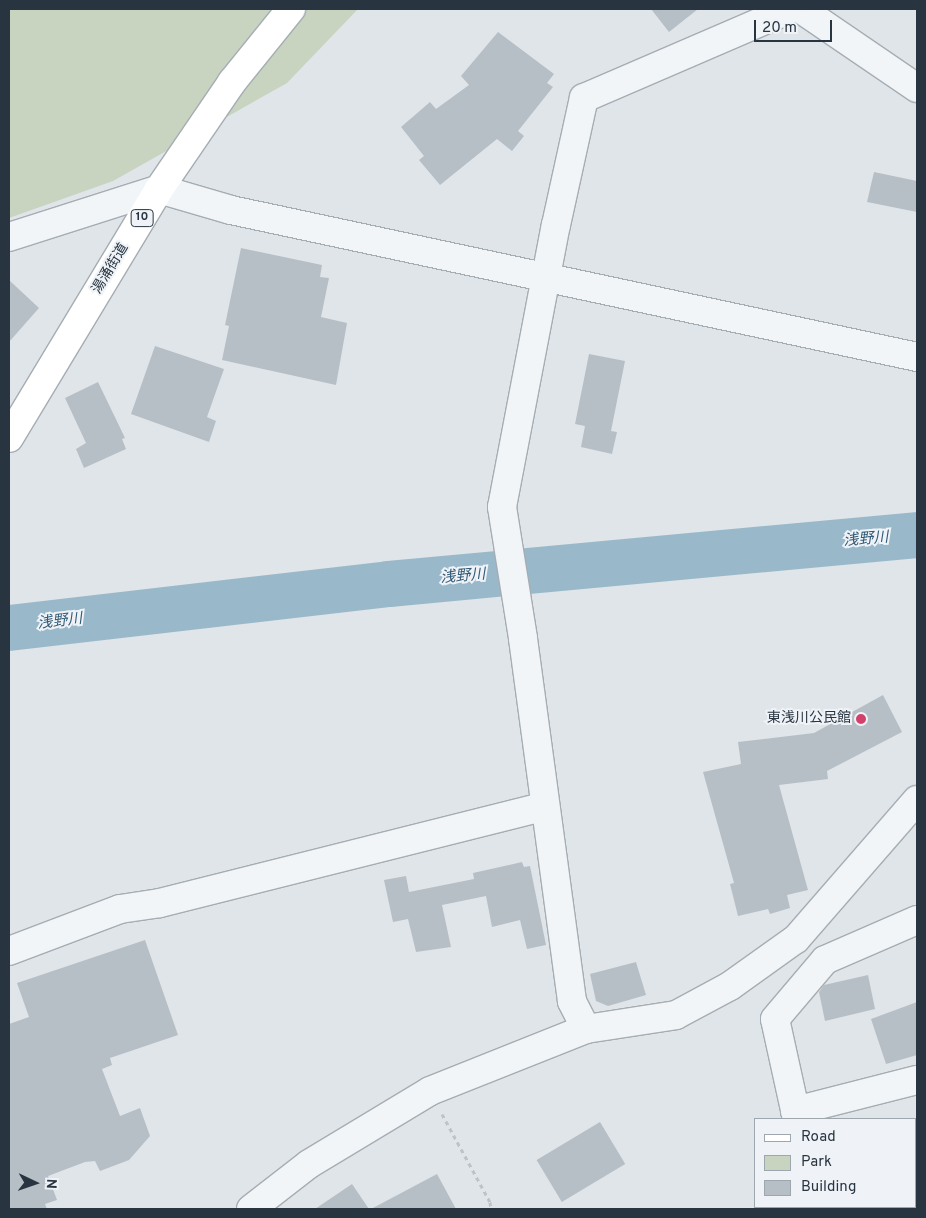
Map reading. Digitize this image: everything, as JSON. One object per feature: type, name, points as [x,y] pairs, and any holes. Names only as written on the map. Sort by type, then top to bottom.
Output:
[{"type":"main road","name":"湯涌街道","points":[[9,438],[159,190],[232,82],[291,9]]},
{"type":"street","points":[[586,1028],[572,1001],[524,638],[502,507],[584,98],[791,9]]},
{"type":"street","points":[[801,9],[917,88]]},
{"type":"street","points":[[9,237],[159,190],[231,210],[917,357]]},
{"type":"street","points":[[251,1209],[309,1164],[430,1092],[586,1028],[676,1015],[758,970],[796,939],[917,800]]},
{"type":"street","points":[[9,951],[120,910],[160,903],[545,806]]},
{"type":"street","points":[[917,920],[825,960],[775,1019],[796,1115],[917,1080]]},
{"type":"path","points":[[430,1092],[490,1202],[490,1209]]},
{"type":"green space","points":[[9,9],[358,9],[287,83],[113,181],[9,218]]},
{"type":"building","points":[[651,9],[698,9],[669,32]]},
{"type":"building","points":[[498,32],[554,74],[547,83],[553,87],[518,131],[524,136],[512,151],[497,139],[440,185],[419,160],[424,156],[401,127],[430,102],[436,109],[469,85],[461,76]]},
{"type":"building","points":[[874,172],[917,181],[917,212],[867,202]]},
{"type":"building","points":[[241,248],[322,265],[320,277],[329,278],[321,317],[347,323],[336,385],[222,360],[229,326],[225,325]]},
{"type":"building","points":[[9,280],[39,308],[9,342]]},
{"type":"building","points":[[155,346],[224,369],[207,417],[216,421],[209,442],[131,414]]},
{"type":"building","points":[[589,354],[625,361],[611,431],[617,432],[612,454],[581,447],[585,426],[575,424]]},
{"type":"building","points":[[98,382],[125,438],[122,439],[126,449],[84,468],[76,449],[86,443],[65,398]]},
{"type":"building","points":[[883,695],[902,732],[827,771],[828,779],[779,785],[808,890],[787,895],[790,908],[770,914],[768,909],[738,916],[730,884],[734,883],[703,772],[741,764],[738,742],[814,733]]},
{"type":"building","points":[[522,862],[524,867],[530,866],[546,945],[527,949],[520,920],[492,927],[486,896],[442,905],[451,947],[416,952],[408,919],[393,922],[384,880],[406,876],[409,892],[474,879],[473,873]]},
{"type":"building","points":[[145,940],[178,1035],[110,1058],[112,1065],[102,1069],[120,1116],[140,1108],[150,1136],[129,1160],[100,1171],[95,1161],[85,1162],[48,1176],[57,1200],[45,1204],[47,1209],[9,1209],[9,1024],[29,1017],[17,983]]},
{"type":"building","points":[[636,962],[646,995],[608,1006],[596,1001],[590,974]]},
{"type":"building","points":[[868,975],[875,1009],[825,1021],[819,992],[824,985]]},
{"type":"building","points":[[917,1002],[917,1055],[886,1064],[871,1019]]},
{"type":"building","points":[[600,1122],[625,1164],[562,1202],[537,1160]]},
{"type":"building","points":[[437,1174],[456,1209],[371,1209]]},
{"type":"building","points":[[352,1184],[369,1209],[315,1209]]},
{"type":"waterway","name":"浅野川","points":[[9,628],[389,584],[917,535]]},
{"type":"place","name":"東浅川公民館","points":[[861,719]]}]
